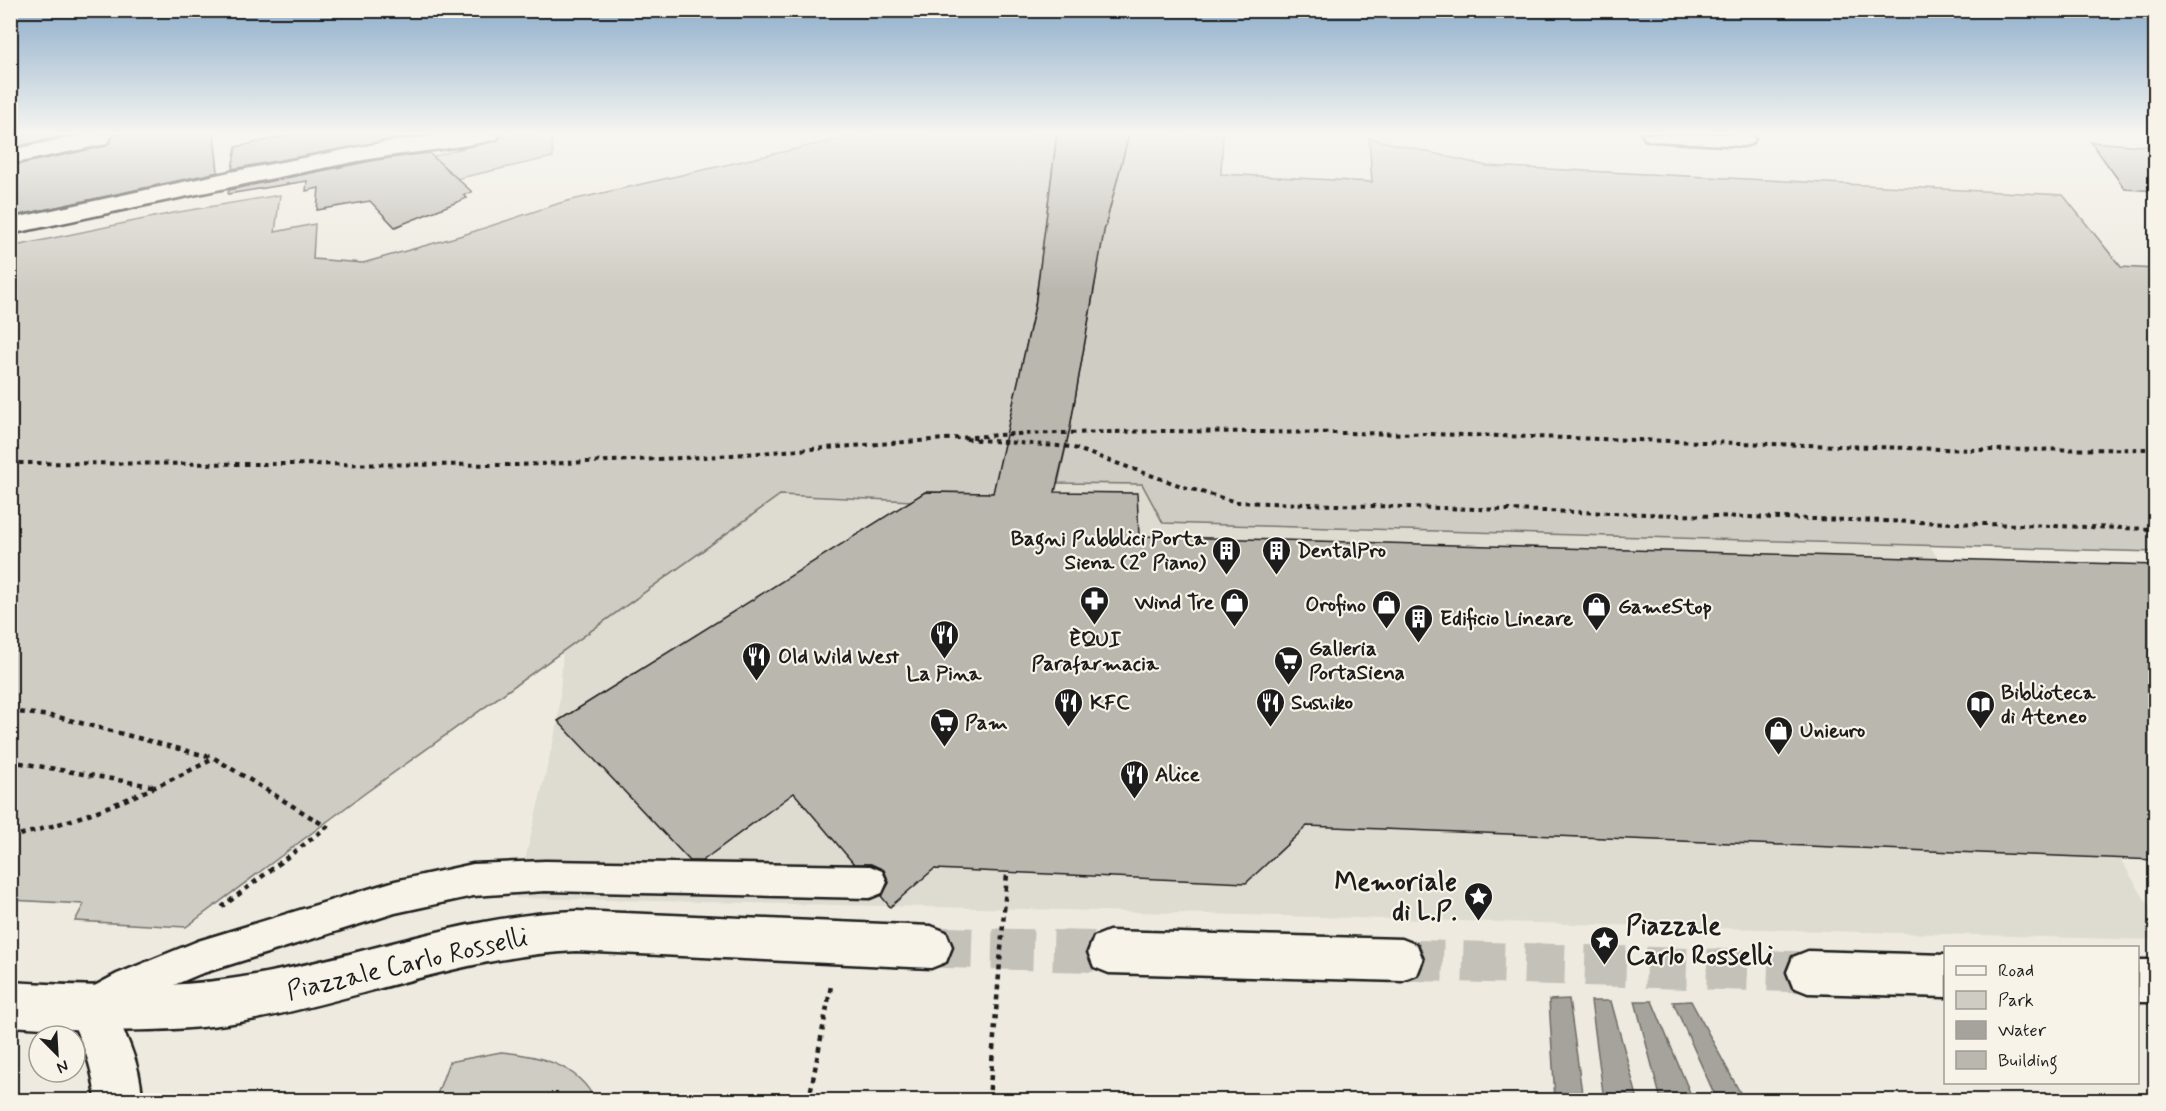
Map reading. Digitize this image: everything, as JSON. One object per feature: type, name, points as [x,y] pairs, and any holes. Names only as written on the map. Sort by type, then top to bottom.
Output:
[{"type":"main road","points":[[10,227],[198,186]]},
{"type":"main road","name":"Piazzale Carlo Rosselli","points":[[10,1004],[150,1010],[252,998],[326,982],[495,938],[530,933],[576,931],[931,947]]},
{"type":"main road","points":[[1109,952],[1402,960]]},
{"type":"main road","points":[[1808,972],[1944,976]]},
{"type":"main road","points":[[2139,981],[2156,981]]},
{"type":"main road","points":[[89,1009],[110,1048],[116,1068],[119,1101]]},
{"type":"lane","points":[[89,1009],[130,986],[198,958],[395,897],[473,880],[545,876],[870,882]]},
{"type":"path","points":[[10,463],[517,465],[705,457],[947,438],[1078,432],[1431,434],[1965,450],[2156,449]]},
{"type":"path","points":[[947,438],[1071,447],[1184,487],[1236,502],[2156,529]]},
{"type":"path","points":[[10,711],[58,717],[214,758],[327,827],[216,911]]},
{"type":"path","points":[[10,837],[47,830],[158,787],[214,758]]},
{"type":"path","points":[[10,761],[158,787]]},
{"type":"path","points":[[988,1101],[1006,874]]},
{"type":"path","points":[[809,1101],[832,981]]},
{"type":"shaded area","name":"Galleria PortaSiena","points":[[995,482],[1142,484],[1163,523],[1930,546],[2155,916],[2156,940],[1027,909],[516,898],[558,721],[563,650],[780,495],[913,501],[925,492],[993,493]]},
{"type":"green space","points":[[634,186],[1050,186],[1035,306],[994,493],[925,492],[913,501],[780,495],[364,794],[186,927],[75,921],[84,904],[11,900],[10,247],[173,213],[280,195],[275,232],[315,224],[313,259],[363,263],[463,235],[563,202]]},
{"type":"green space","points":[[1116,186],[1881,186],[2063,195],[2121,267],[2155,269],[2155,552],[1163,523],[1142,484],[1058,483],[1070,428],[1104,232]]},
{"type":"green space","points":[[501,1052],[542,1059],[567,1070],[588,1088],[595,1100],[435,1100],[449,1062]]},
{"type":"water","points":[[1569,999],[1583,1100],[1555,1100],[1549,1000]]},
{"type":"water","points":[[1591,1001],[1611,1001],[1638,1100],[1604,1100]]},
{"type":"water","points":[[1635,1001],[1652,1001],[1693,1100],[1661,1100]]},
{"type":"water","points":[[1691,1001],[1744,1100],[1717,1100],[1673,1002]]},
{"type":"building","points":[[10,186],[154,186],[10,217]]},
{"type":"building","points":[[248,186],[278,186],[228,194],[229,190]]},
{"type":"building","points":[[307,186],[465,186],[472,192],[463,195],[467,198],[395,227],[370,201],[317,210],[319,188],[306,191]]},
{"type":"building","name":"Galleria PortaSiena","points":[[1050,186],[1116,186],[1104,231],[1070,428],[1055,492],[1137,493],[1139,536],[2156,565],[2156,860],[1307,826],[1246,883],[934,869],[890,907],[881,896],[889,883],[884,870],[871,864],[854,864],[794,793],[702,861],[690,861],[558,721],[925,492],[993,493],[1035,306]]},
{"type":"building","points":[[2123,186],[2156,186],[2156,191],[2125,189]]},
{"type":"tunnel","points":[[931,947],[1109,952]]},
{"type":"tunnel","points":[[1402,960],[1808,972]]},
{"type":"place","name":"Bagni Pubblici Porta Siena (2° Piano)","points":[[1227,576]]},
{"type":"place","name":"DentalPro","points":[[1276,576]]},
{"type":"place","name":"ÈQUI Parafarmacia","points":[[1095,626]]},
{"type":"place","name":"Wind Tre","points":[[1235,628]]},
{"type":"place","name":"Orofino","points":[[1387,630]]},
{"type":"place","name":"GameStop","points":[[1597,632]]},
{"type":"place","name":"Edificio Lineare","points":[[1419,644]]},
{"type":"place","name":"La Pina","points":[[944,660]]},
{"type":"place","name":"Old Wild West","points":[[757,682]]},
{"type":"place","name":"Galleria PortaSiena","points":[[1288,686]]},
{"type":"place","name":"KFC","points":[[1069,728]]},
{"type":"place","name":"Sushiko","points":[[1270,728]]},
{"type":"place","name":"Biblioteca di Ateneo","points":[[1980,730]]},
{"type":"place","name":"Pam","points":[[944,748]]},
{"type":"place","name":"Unieuro","points":[[1779,756]]},
{"type":"place","name":"Alice","points":[[1134,800]]},
{"type":"place","name":"Memoriale di L.P.","points":[[1478,922]]},
{"type":"place","name":"Piazzale Carlo Rosselli","points":[[1605,966]]}]
